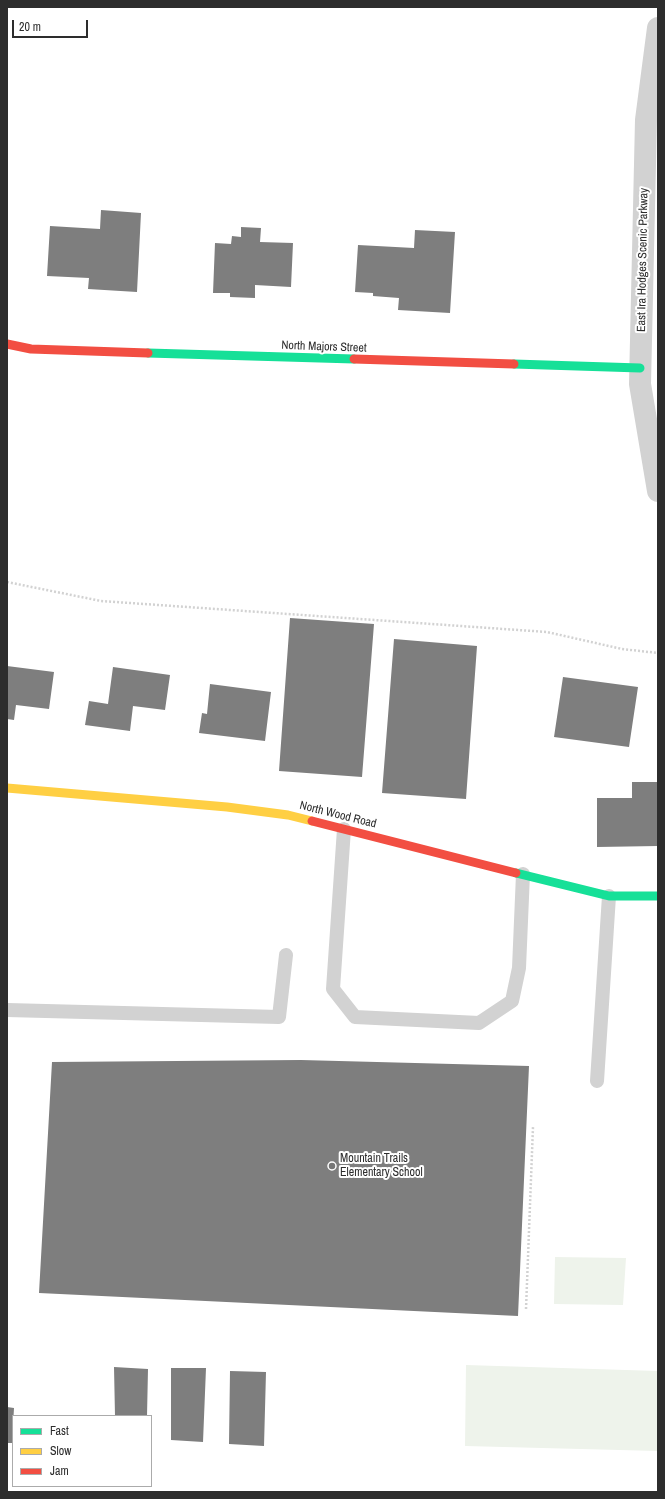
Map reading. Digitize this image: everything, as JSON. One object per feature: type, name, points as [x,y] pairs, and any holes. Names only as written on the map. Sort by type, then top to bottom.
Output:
[{"type":"street","name":"East Ira Hodges Scenic Parkway","points":[[658,28],[646,120],[640,368],[640,384],[658,491]]},
{"type":"street","name":"North Majors Street","points":[[7,344],[31,350],[640,368]]},
{"type":"street","name":"North Wood Road","points":[[7,788],[227,807],[288,815],[609,896],[658,896]]},
{"type":"lane","points":[[344,829],[333,989],[355,1017],[479,1023],[512,1001],[519,968],[523,874]]},
{"type":"lane","points":[[597,1081],[609,896]]},
{"type":"lane","points":[[7,1010],[279,1016],[286,955]]},
{"type":"path","points":[[7,582],[101,601],[547,632],[622,649],[658,653]]},
{"type":"path","points":[[526,1309],[533,1127]]},
{"type":"shaded area","points":[[555,1257],[626,1258],[623,1305],[554,1304]]},
{"type":"shaded area","points":[[466,1365],[658,1371],[658,1451],[465,1446]]},
{"type":"building","points":[[101,210],[141,213],[137,292],[88,289],[89,278],[47,276],[50,226],[100,229]]},
{"type":"building","points":[[241,227],[261,228],[260,242],[293,243],[291,287],[255,285],[255,298],[230,297],[230,293],[213,293],[215,243],[231,244],[232,236],[241,237]]},
{"type":"building","points":[[415,230],[455,232],[450,313],[398,310],[399,298],[373,296],[373,293],[355,292],[358,245],[414,248]]},
{"type":"building","points":[[290,618],[374,624],[362,777],[279,771]]},
{"type":"building","points":[[394,639],[477,646],[466,799],[382,793]]},
{"type":"building","points":[[7,666],[54,672],[49,709],[16,705],[14,720],[7,719]]},
{"type":"building","points":[[113,667],[170,675],[165,710],[133,706],[130,731],[85,725],[89,701],[108,704]]},
{"type":"building","points":[[563,677],[638,687],[629,747],[554,737]]},
{"type":"building","points":[[210,684],[271,692],[265,741],[199,733],[202,713],[207,714]]},
{"type":"building","points":[[632,782],[658,782],[658,846],[597,847],[597,798],[632,798]]},
{"type":"building","points":[[301,1060],[529,1066],[518,1316],[39,1293],[52,1062]]},
{"type":"building","points":[[114,1367],[148,1369],[147,1415],[115,1415]]},
{"type":"building","points":[[171,1368],[206,1368],[203,1442],[171,1440]]},
{"type":"building","points":[[230,1371],[266,1372],[264,1446],[229,1444]]},
{"type":"building","points":[[7,1407],[14,1408],[14,1415],[12,1415],[12,1443],[7,1443]]},
{"type":"traffic: fast","points":[[148,353],[354,359]]},
{"type":"traffic: fast","points":[[514,364],[640,368]]},
{"type":"traffic: fast","points":[[516,873],[609,896],[658,896]]},
{"type":"traffic: slow","points":[[7,788],[227,807],[288,815],[312,821]]},
{"type":"traffic: jam","points":[[7,344],[31,349],[148,353]]},
{"type":"traffic: jam","points":[[354,359],[514,364]]},
{"type":"traffic: jam","points":[[312,821],[516,873]]},
{"type":"place","name":"Mountain Trails Elementary School","points":[[332,1166]]}]
